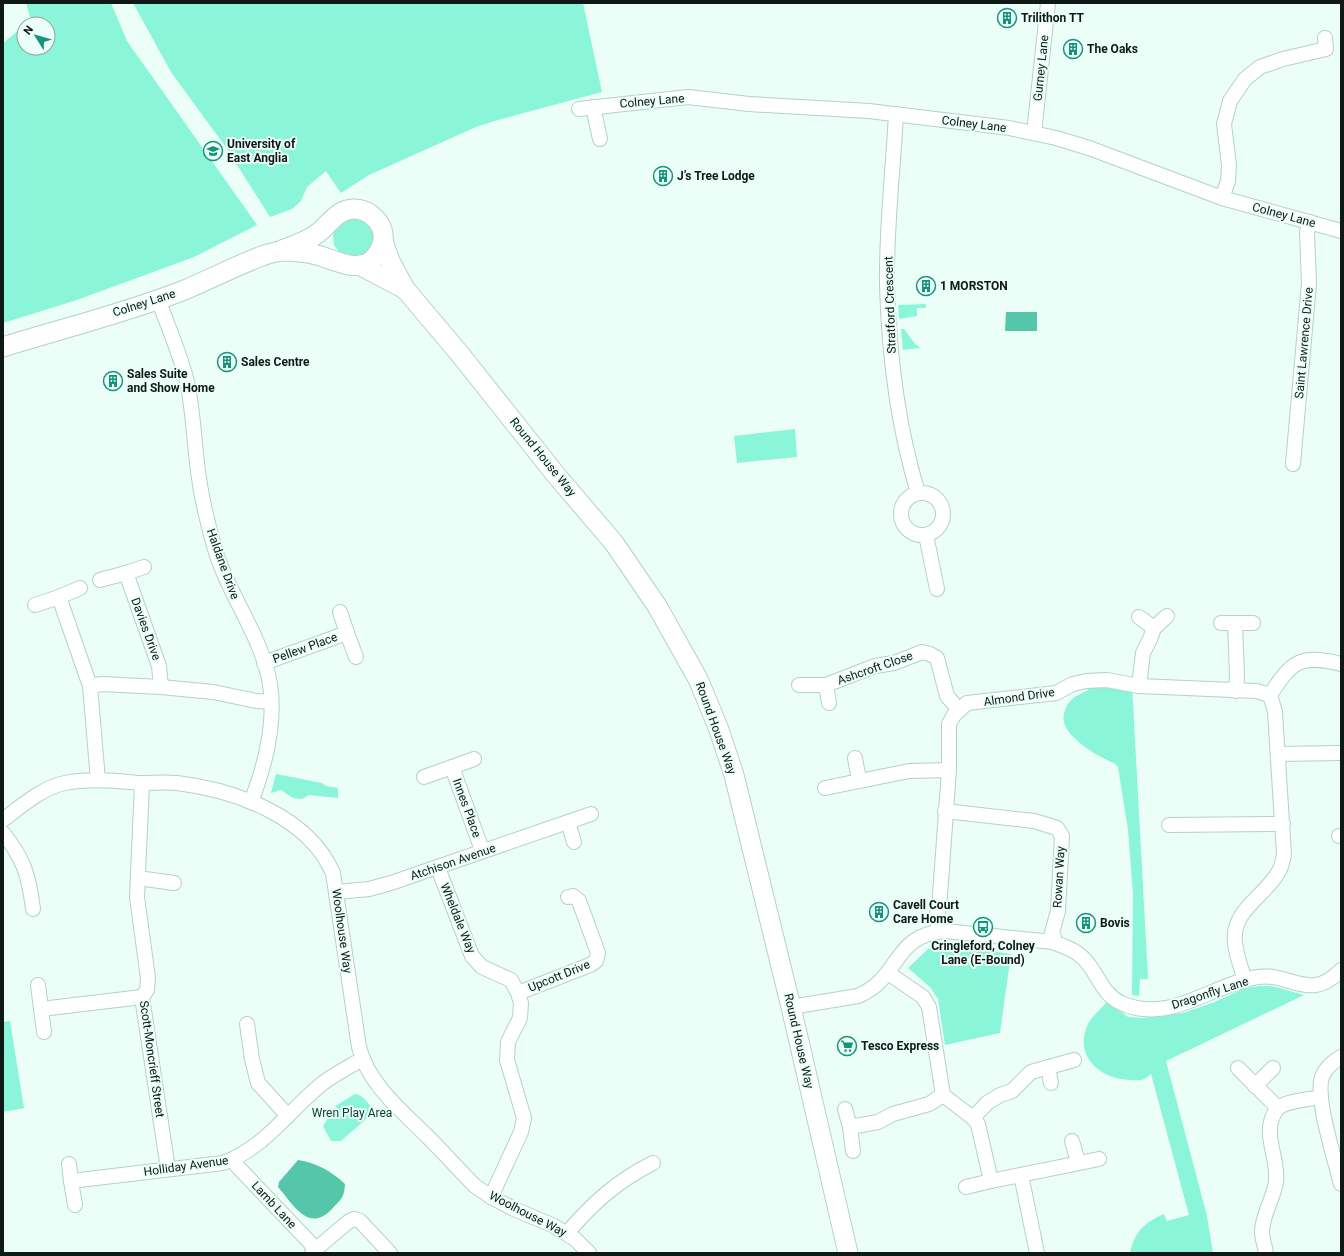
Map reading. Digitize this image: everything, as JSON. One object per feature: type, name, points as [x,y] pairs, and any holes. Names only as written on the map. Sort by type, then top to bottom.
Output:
[{"type":"street","name":"Gurney Lane","points":[[1034,133],[1048,3]]},
{"type":"street","points":[[1222,198],[1228,181],[1229,165],[1224,124],[1230,101],[1245,79],[1252,72],[1283,59],[1326,50],[1325,38]]},
{"type":"street","name":"Colney Lane","points":[[579,109],[688,97],[749,104],[896,114],[1034,133],[1104,152],[1222,198],[1341,231]]},
{"type":"street","points":[[593,107],[600,139]]},
{"type":"street","name":"Stratford Crescent","points":[[896,114],[887,288],[891,346],[897,396],[918,493]]},
{"type":"street","name":"Colney Lane","points":[[3,347],[158,299],[181,291],[262,255],[281,251],[317,234],[336,215],[344,210],[362,210],[372,215],[379,223],[383,232],[383,241]]},
{"type":"street","points":[[330,222],[326,232],[326,243],[330,254],[338,261]]},
{"type":"street","name":"Saint Lawrence Drive","points":[[1293,464],[1309,283],[1307,232],[1310,222]]},
{"type":"street","points":[[361,266],[372,261],[379,252],[383,241]]},
{"type":"street","name":"Round House Way","points":[[383,241],[390,261],[404,289],[459,353],[556,475],[614,543],[639,578],[676,637],[698,680],[715,720],[734,775],[791,1007],[848,1253]]},
{"type":"street","name":"Colney Lane","points":[[281,251],[301,252],[338,261],[345,265],[361,266]]},
{"type":"street","name":"Round House Way","points":[[361,266],[404,289]]},
{"type":"street","name":"Haldane Drive","points":[[158,299],[187,381],[193,416],[199,478],[214,548],[264,663],[269,682],[272,702],[269,733],[263,765],[251,802]]},
{"type":"street","points":[[918,493],[927,493],[935,497],[940,503],[943,512],[942,520],[938,528],[926,535],[917,535],[910,532],[904,526],[901,518],[901,509],[904,501],[910,496],[918,493]]},
{"type":"street","points":[[926,535],[937,589]]},
{"type":"street","points":[[100,580],[144,567]]},
{"type":"street","name":"Davies Drive","points":[[126,573],[159,666],[160,687]]},
{"type":"street","points":[[35,605],[80,588]]},
{"type":"street","points":[[59,597],[90,686],[98,780]]},
{"type":"street","name":"Pellew Place","points":[[340,612],[356,657]]},
{"type":"street","points":[[1139,686],[1142,653],[1154,628],[1167,616]]},
{"type":"street","points":[[1139,617],[1154,628]]},
{"type":"street","points":[[1236,691],[1237,675],[1228,623],[1253,623]]},
{"type":"street","name":"Pellew Place","points":[[264,663],[347,633]]},
{"type":"street","name":"Ashcroft Close","points":[[799,685],[826,685],[875,666],[894,663],[922,652],[937,658],[947,696],[959,710]]},
{"type":"street","points":[[1245,980],[1235,942],[1235,928],[1240,916],[1275,878],[1280,870],[1284,854],[1275,712],[1270,696],[1287,670],[1302,661],[1312,659],[1341,664]]},
{"type":"street","name":"Almond Drive","points":[[959,710],[967,703],[1056,693],[1073,684],[1086,681],[1107,680],[1139,686],[1256,692],[1270,696]]},
{"type":"street","points":[[90,686],[102,684],[160,687],[213,692],[256,701],[272,702]]},
{"type":"street","name":"Ashcroft Close","points":[[826,685],[829,703]]},
{"type":"street","points":[[940,931],[939,925],[935,918],[939,909],[945,831],[945,811],[949,770],[949,724],[959,710]]},
{"type":"street","points":[[1278,754],[1341,753]]},
{"type":"street","points":[[855,758],[859,780]]},
{"type":"street","name":"Innes Place","points":[[424,777],[474,759]]},
{"type":"street","name":"Innes Place","points":[[452,767],[482,850]]},
{"type":"street","points":[[825,788],[909,771],[949,770]]},
{"type":"street","name":"Woolhouse Way","points":[[3,820],[35,796],[64,783],[98,780],[142,783],[177,783],[213,791],[251,802],[298,827],[322,850],[333,873],[362,1060],[370,1072],[391,1100],[475,1186],[491,1197],[514,1209],[552,1224],[567,1234],[589,1253]]},
{"type":"street","name":"Scott-Moncrieff Street","points":[[142,783],[137,897],[148,978],[147,990],[142,997],[168,1169]]},
{"type":"street","name":"Rowan Way","points":[[945,811],[1034,821],[1057,828],[1062,836],[1058,911],[1051,936],[1054,937],[1052,942]]},
{"type":"street","name":"Atchison Avenue","points":[[337,892],[369,889],[438,868],[482,850],[591,814]]},
{"type":"street","points":[[568,822],[574,842]]},
{"type":"street","points":[[1169,825],[1283,824]]},
{"type":"street","points":[[3,833],[16,848],[24,864],[29,877],[33,909]]},
{"type":"street","name":"Wheldale Way","points":[[438,868],[472,956],[482,967],[510,980],[518,993]]},
{"type":"street","points":[[138,878],[174,882]]},
{"type":"street","name":"Upcott Drive","points":[[518,993],[590,965],[596,961],[598,953],[578,901],[573,896],[568,898]]},
{"type":"street","name":"Dragonfly Lane","points":[[791,1007],[858,996],[875,986],[888,973],[910,942],[928,933],[940,931],[955,931],[1052,942],[1072,950],[1082,957],[1089,965],[1102,988],[1110,996],[1121,1003],[1139,1008],[1166,1007],[1185,1004],[1245,980],[1268,976],[1308,986],[1339,976]]},
{"type":"street","points":[[888,973],[923,996],[929,1007],[929,1031],[942,1096],[973,1118],[978,1124],[991,1181]]},
{"type":"street","points":[[38,985],[44,1032]]},
{"type":"street","points":[[491,1197],[521,1132],[524,1118],[507,1060],[508,1042],[520,1018],[521,1003],[518,993]]},
{"type":"street","points":[[42,1009],[142,997]]},
{"type":"street","points":[[247,1024],[252,1060],[258,1083],[288,1116]]},
{"type":"street","points":[[1341,1057],[1330,1064],[1326,1070],[1322,1078],[1321,1097],[1336,1144],[1341,1184]]},
{"type":"street","name":"Holliday Avenue","points":[[72,1181],[223,1163],[233,1159],[254,1148],[323,1083],[362,1060]]},
{"type":"street","points":[[973,1118],[987,1103],[1012,1091],[1031,1072],[1074,1060]]},
{"type":"street","points":[[1048,1067],[1051,1083]]},
{"type":"street","points":[[1238,1068],[1278,1108]]},
{"type":"street","points":[[1255,1086],[1272,1068]]},
{"type":"street","points":[[850,1127],[878,1122],[893,1114],[929,1104],[942,1096]]},
{"type":"street","points":[[1266,1253],[1262,1232],[1263,1224],[1276,1181],[1276,1166],[1269,1134],[1270,1124],[1278,1108],[1286,1104],[1321,1097]]},
{"type":"street","points":[[845,1109],[850,1127],[853,1151]]},
{"type":"street","points":[[1072,1141],[1078,1162]]},
{"type":"street","name":"Lamb Lane","points":[[233,1159],[237,1166],[314,1251],[348,1222],[354,1219],[360,1221],[390,1253]]},
{"type":"street","points":[[966,1187],[1078,1162],[1099,1159]]},
{"type":"street","points":[[567,1234],[588,1209],[613,1186],[629,1175],[653,1163]]},
{"type":"street","points":[[69,1164],[75,1205]]},
{"type":"street","points":[[1021,1175],[1037,1253]]},
{"type":"green space","points":[[26,3],[111,3],[127,41],[257,225],[194,257],[77,300],[3,323],[3,43],[16,32],[16,56],[56,56],[56,16],[30,16]]},
{"type":"green space","points":[[133,3],[583,3],[602,92],[476,127],[369,175],[341,193],[326,171],[307,187],[301,201],[292,209],[270,217],[225,146],[171,72]]},
{"type":"green space","points":[[349,216],[366,219],[376,234],[371,251],[356,259],[339,252],[334,245],[333,236],[335,227]]},
{"type":"green space","points":[[926,304],[926,308],[917,308],[917,316],[899,319],[898,305]]},
{"type":"green space","points":[[901,329],[904,329],[915,344],[921,348],[903,350]]},
{"type":"green space","points":[[795,429],[797,457],[737,463],[734,436]]},
{"type":"green space","points":[[1132,684],[1148,979],[1140,979],[1139,996],[1132,995],[1133,894],[1128,830],[1118,767],[1092,752],[1077,741],[1066,728],[1064,721],[1065,709],[1069,702],[1087,691],[1089,686]]},
{"type":"green space","points":[[276,774],[322,783],[326,786],[338,788],[338,798],[309,795],[302,799],[293,798],[281,790],[271,793]]},
{"type":"green space","points":[[948,944],[1011,954],[1000,1033],[945,1045],[938,999],[930,987],[908,968],[928,949]]},
{"type":"green space","points":[[1272,986],[1304,995],[1166,1061],[1207,1216],[1213,1253],[1130,1253],[1138,1233],[1146,1224],[1164,1214],[1167,1221],[1189,1215],[1151,1074],[1143,1080],[1132,1080],[1110,1076],[1100,1071],[1087,1056],[1084,1047],[1084,1036],[1088,1024],[1108,1001],[1128,1017],[1143,1018],[1183,1013],[1212,1003],[1245,988]]},
{"type":"green space","points":[[10,1021],[24,1108],[3,1112],[3,1022]]},
{"type":"green space","name":"Wren Play Area","points":[[355,1094],[361,1096],[366,1101],[373,1113],[341,1141],[331,1141],[323,1126],[337,1105]]},
{"type":"shaded area","points":[[1006,312],[1037,312],[1037,331],[1005,331]]},
{"type":"shaded area","points":[[298,1160],[323,1168],[345,1184],[344,1193],[341,1198],[331,1210],[323,1216],[315,1218],[302,1214],[295,1208],[278,1187],[279,1182]]},
{"type":"place","name":"Trilithon TT","points":[[1007,18]]},
{"type":"place","name":"The Oaks","points":[[1073,49]]},
{"type":"place","name":"University of East Anglia","points":[[213,151]]},
{"type":"place","name":"J’s Tree Lodge","points":[[663,176]]},
{"type":"place","name":"1 MORSTON","points":[[926,286]]},
{"type":"place","name":"Sales Centre","points":[[227,362]]},
{"type":"place","name":"Sales Suite and Show Home","points":[[113,381]]},
{"type":"place","name":"Cavell Court Care Home","points":[[879,912]]},
{"type":"place","name":"Bovis","points":[[1086,923]]},
{"type":"place","name":"Cringleford, Colney Lane (E-Bound)","points":[[983,927]]},
{"type":"place","name":"Tesco Express","points":[[847,1046]]}]
